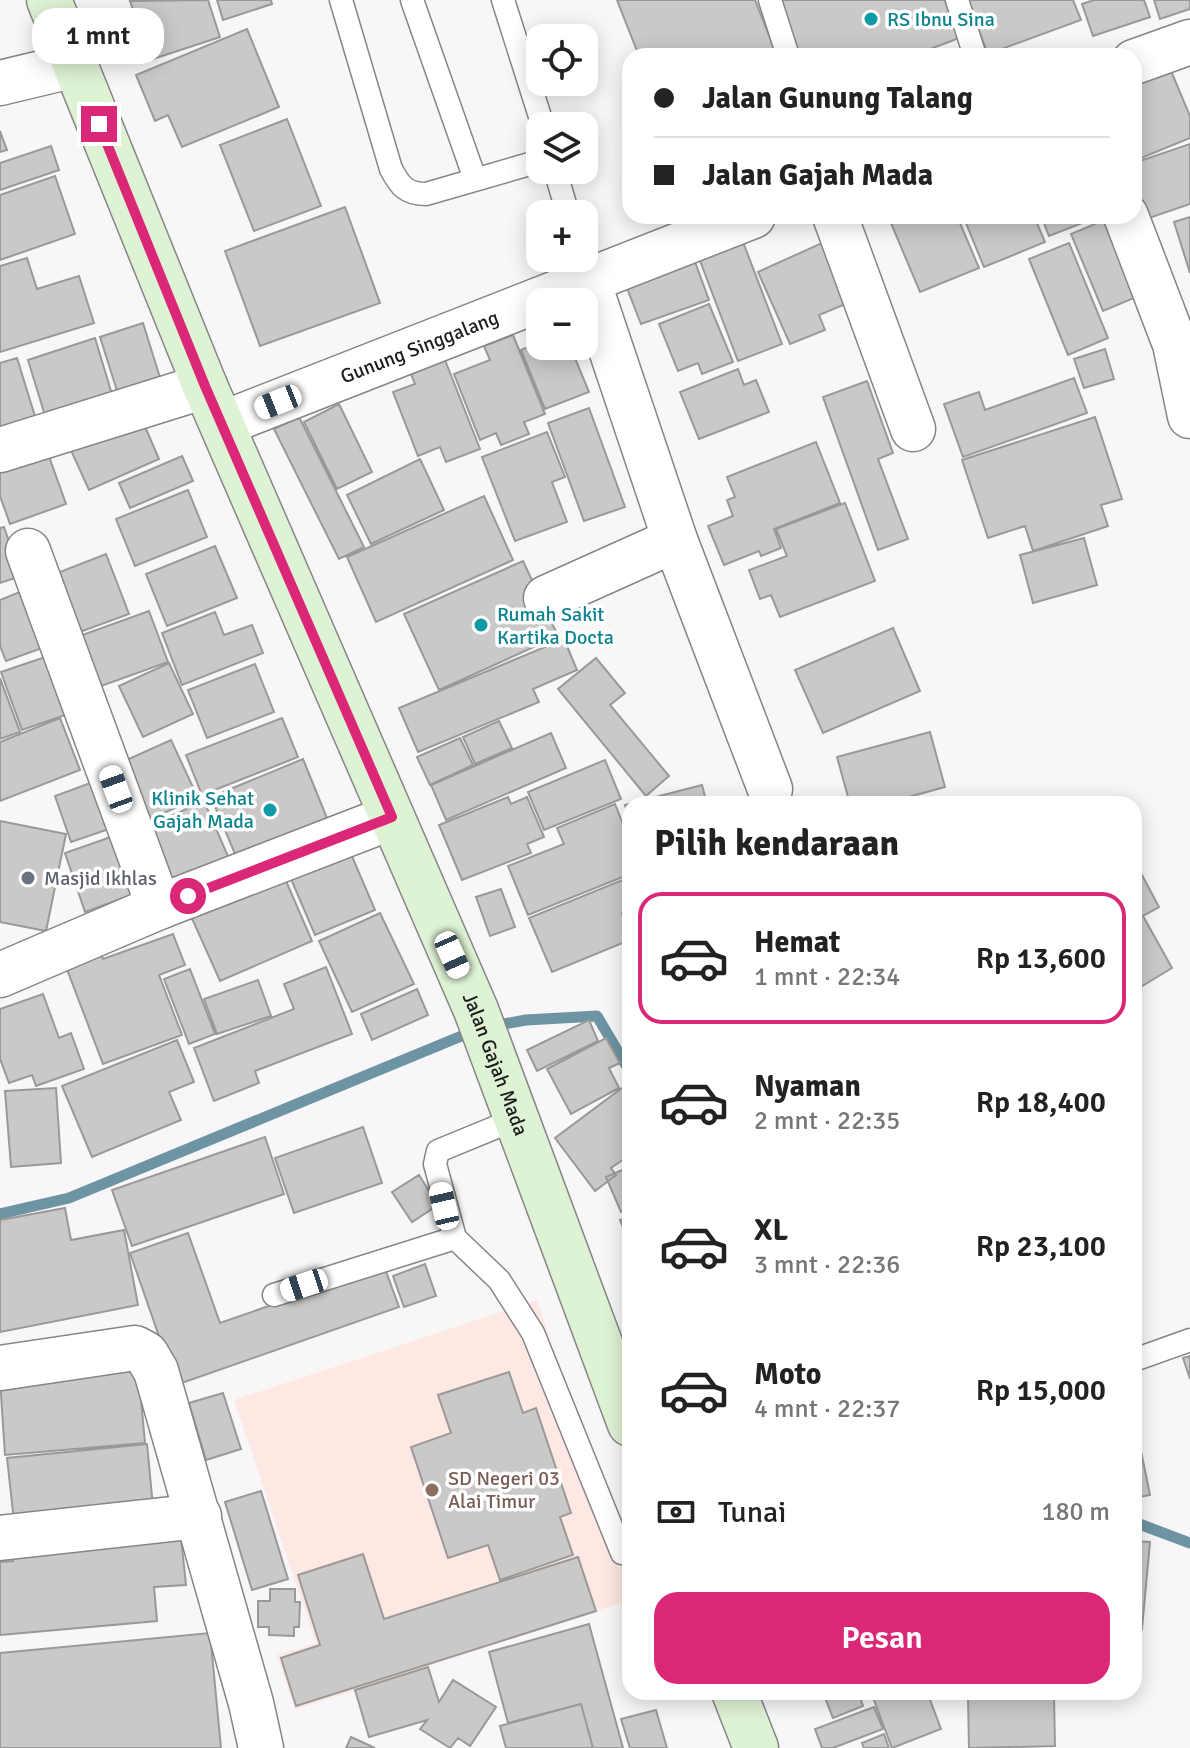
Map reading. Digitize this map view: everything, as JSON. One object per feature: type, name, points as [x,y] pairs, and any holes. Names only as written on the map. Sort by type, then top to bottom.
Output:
[{"type":"main road","name":"Jalan Gajah Mada","points":[[49,0],[213,405],[476,1010],[622,1403]]},
{"type":"main road","points":[[737,1700],[756,1748]]},
{"type":"street","points":[[1142,59],[1190,42]]},
{"type":"street","points":[[0,83],[75,65]]},
{"type":"street","name":"Gunung Singgalang","points":[[598,264],[727,224]]},
{"type":"street","points":[[838,224],[913,429]]},
{"type":"street","points":[[1130,224],[1183,342],[1190,416]]},
{"type":"street","name":"Gunung Singgalang","points":[[0,450],[213,405],[573,272]]},
{"type":"street","points":[[585,272],[675,540],[770,789]]},
{"type":"street","points":[[546,598],[675,540]]},
{"type":"street","points":[[28,551],[159,907]]},
{"type":"street","points":[[0,975],[159,907],[392,817]]},
{"type":"street","points":[[0,1368],[135,1348],[146,1354],[156,1371],[199,1516],[261,1748]]},
{"type":"street","points":[[0,1538],[199,1516]]},
{"type":"lane","points":[[341,0],[391,169],[399,185],[412,194],[426,194],[526,165]]},
{"type":"lane","points":[[412,0],[475,179]]},
{"type":"lane","points":[[503,0],[539,112]]},
{"type":"lane","points":[[770,0],[785,48]]},
{"type":"lane","points":[[957,0],[972,48]]},
{"type":"lane","points":[[516,1119],[438,1151],[435,1164],[455,1238],[499,1280],[533,1333],[622,1553]]},
{"type":"lane","points":[[274,1295],[455,1238]]},
{"type":"lane","points":[[1142,1357],[1190,1340]]},
{"type":"shaded area","name":"SD Negeri 03 Alai Timur","points":[[537,1300],[622,1556],[622,1603],[295,1710],[277,1655],[316,1643],[234,1400]]},
{"type":"building","points":[[208,0],[220,37],[150,60],[130,1]]},
{"type":"building","points":[[217,0],[271,0],[272,4],[223,20]]},
{"type":"building","points":[[617,0],[755,0],[774,48],[636,48]]},
{"type":"building","name":"RS Ibnu Sina","points":[[779,0],[948,0],[962,37],[933,48],[797,48]]},
{"type":"building","name":"RS Ibnu Sina","points":[[967,0],[1073,0],[1081,20],[1004,48],[986,48]]},
{"type":"building","points":[[1094,0],[1144,0],[1150,17],[1093,36],[1082,4]]},
{"type":"building","points":[[1154,0],[1190,0],[1190,9],[1160,19]]},
{"type":"building","points":[[247,29],[279,107],[182,147],[168,115],[155,121],[136,75]]},
{"type":"building","points":[[1171,71],[1190,116],[1190,138],[1142,158],[1142,83]]},
{"type":"building","points":[[287,119],[321,206],[254,231],[220,145]]},
{"type":"building","points":[[0,131],[7,150],[0,152]]},
{"type":"building","points":[[1190,144],[1190,204],[1146,219],[1142,207],[1142,160]]},
{"type":"building","points":[[51,146],[59,170],[0,190],[0,163]]},
{"type":"building","points":[[55,176],[75,234],[0,260],[0,195]]},
{"type":"building","points":[[345,207],[380,303],[260,346],[225,251]]},
{"type":"building","points":[[1190,217],[1190,273],[1174,222]]},
{"type":"building","points":[[891,224],[960,224],[979,268],[920,292]]},
{"type":"building","points":[[966,224],[1037,224],[1045,242],[984,267]]},
{"type":"building","points":[[1044,224],[1080,224],[1049,236]]},
{"type":"building","points":[[1095,224],[1111,224],[1141,295],[1103,311],[1071,234]]},
{"type":"building","points":[[743,242],[782,344],[738,361],[699,258]]},
{"type":"building","points":[[822,243],[848,303],[819,315],[825,330],[790,344],[758,272]]},
{"type":"building","points":[[1069,243],[1108,338],[1068,355],[1029,259]]},
{"type":"building","points":[[27,258],[37,289],[79,276],[94,323],[0,352],[0,266]]},
{"type":"building","points":[[695,262],[709,300],[641,324],[627,288]]},
{"type":"building","points":[[709,304],[733,362],[702,374],[698,363],[678,371],[659,324]]},
{"type":"building","points":[[143,323],[162,384],[119,397],[100,337]]},
{"type":"building","points":[[513,335],[545,414],[524,422],[529,434],[501,445],[496,433],[480,440],[454,374],[490,360],[484,346]]},
{"type":"building","points":[[95,338],[114,401],[47,422],[28,360]]},
{"type":"building","points":[[526,348],[526,360],[576,360],[589,392],[545,409],[521,350]]},
{"type":"building","points":[[1105,349],[1114,379],[1084,388],[1074,359]]},
{"type":"building","points":[[17,358],[38,426],[0,437],[0,363]]},
{"type":"building","points":[[445,360],[480,449],[446,462],[440,447],[418,456],[393,392],[415,384],[411,374]]},
{"type":"building","points":[[738,369],[744,385],[756,380],[769,412],[699,439],[680,392]]},
{"type":"building","points":[[1074,378],[1087,413],[963,457],[944,404],[979,392],[985,410]]},
{"type":"building","points":[[867,381],[893,453],[878,459],[908,539],[878,550],[823,397]]},
{"type":"building","points":[[339,404],[372,472],[337,489],[304,422]]},
{"type":"building","points":[[589,408],[625,507],[584,521],[548,423]]},
{"type":"building","points":[[140,415],[159,459],[89,490],[69,446]]},
{"type":"building","points":[[299,417],[364,547],[339,559],[274,429]]},
{"type":"building","points":[[1095,417],[1122,499],[1101,505],[1108,526],[1033,551],[1025,526],[988,538],[962,460]]},
{"type":"building","points":[[547,432],[565,477],[552,482],[567,522],[515,541],[482,457]]},
{"type":"building","points":[[816,442],[840,503],[774,529],[781,548],[761,556],[759,551],[724,565],[708,526],[733,516],[727,500],[735,497],[727,477]]},
{"type":"building","points":[[46,448],[66,504],[10,524],[0,496],[0,465]]},
{"type":"building","points":[[182,456],[193,481],[130,508],[119,483]]},
{"type":"building","points":[[420,459],[444,510],[371,544],[347,495]]},
{"type":"building","points":[[188,490],[207,537],[135,566],[116,519]]},
{"type":"building","points":[[484,496],[513,560],[376,622],[347,557]]},
{"type":"building","points":[[845,503],[875,581],[780,617],[771,595],[760,599],[749,570],[787,556],[776,529]]},
{"type":"building","points":[[4,527],[21,576],[0,583],[0,528]]},
{"type":"building","points":[[1084,538],[1097,585],[1033,603],[1020,555]]},
{"type":"building","points":[[215,546],[237,598],[167,626],[146,574]]},
{"type":"building","points":[[106,554],[129,614],[69,636],[47,577]]},
{"type":"building","name":"Rumah Sakit Kartika Docta","points":[[523,561],[558,636],[439,690],[404,614]]},
{"type":"building","points":[[37,585],[59,642],[6,661],[0,646],[0,600]]},
{"type":"building","points":[[149,611],[168,662],[90,690],[71,639]]},
{"type":"building","points":[[215,612],[224,635],[252,625],[263,653],[182,685],[162,633]]},
{"type":"building","points":[[893,628],[920,691],[823,733],[795,670]]},
{"type":"building","points":[[564,639],[577,670],[533,689],[539,702],[418,752],[399,708]]},
{"type":"building","points":[[51,655],[71,713],[22,730],[1,672]]},
{"type":"building","points":[[596,658],[625,693],[610,705],[669,776],[646,796],[558,689]]},
{"type":"building","points":[[169,663],[193,714],[143,737],[119,686]]},
{"type":"building","points":[[255,664],[274,712],[207,738],[188,690]]},
{"type":"building","points":[[0,678],[20,732],[0,739]]},
{"type":"building","points":[[60,718],[80,770],[0,801],[0,742]]},
{"type":"building","points":[[282,718],[298,757],[202,795],[186,755]]},
{"type":"building","points":[[499,721],[512,748],[475,764],[463,737]]},
{"type":"building","points":[[930,732],[945,787],[912,796],[848,796],[837,757]]},
{"type":"building","points":[[551,733],[566,768],[446,820],[431,785]]},
{"type":"building","points":[[460,738],[473,765],[430,785],[417,757]]},
{"type":"building","points":[[171,740],[198,798],[148,820],[122,762]]},
{"type":"building","name":"Klinik Sehat Gajah Mada","points":[[303,759],[329,823],[238,861],[211,797]]},
{"type":"building","points":[[605,760],[621,799],[544,830],[528,792]]},
{"type":"building","points":[[101,779],[118,826],[71,842],[55,796]]},
{"type":"building","points":[[702,785],[705,796],[660,796]]},
{"type":"building","points":[[508,797],[511,804],[527,797],[544,837],[527,844],[531,853],[462,880],[439,825]]},
{"type":"building","points":[[204,801],[230,861],[168,889],[141,829]]},
{"type":"building","points":[[615,804],[622,822],[622,877],[528,915],[508,866],[564,844],[557,828]]},
{"type":"building","name":"Masjid Ikhlas","points":[[0,821],[66,834],[46,931],[0,922]]},
{"type":"building","points":[[122,833],[142,891],[85,912],[65,853]]},
{"type":"building","points":[[348,847],[375,910],[315,935],[288,872]]},
{"type":"building","points":[[283,874],[312,941],[220,981],[190,914]]},
{"type":"building","points":[[1142,875],[1159,907],[1143,916],[1172,968],[1142,986]]},
{"type":"building","points":[[622,880],[622,943],[552,972],[529,918]]},
{"type":"building","points":[[501,889],[515,927],[490,936],[476,897]]},
{"type":"building","points":[[380,913],[414,984],[352,1012],[319,941]]},
{"type":"building","points":[[173,934],[185,965],[159,975],[182,1035],[103,1064],[65,964],[100,950],[103,959]]},
{"type":"building","points":[[326,967],[352,1034],[255,1071],[259,1083],[214,1101],[194,1048],[294,1009],[284,984]]},
{"type":"building","points":[[190,969],[215,1034],[189,1044],[164,979]]},
{"type":"building","points":[[258,980],[271,1016],[217,1034],[204,999]]},
{"type":"building","points":[[417,989],[428,1015],[372,1040],[361,1014]]},
{"type":"building","points":[[43,994],[59,1038],[71,1033],[84,1069],[36,1086],[32,1075],[9,1083],[0,1059],[0,1009]]},
{"type":"building","points":[[589,1020],[598,1041],[537,1071],[527,1050]]},
{"type":"building","points":[[606,1038],[620,1063],[609,1068],[619,1088],[571,1114],[547,1069]]},
{"type":"building","points":[[177,1040],[194,1082],[169,1092],[181,1120],[92,1157],[62,1086]]},
{"type":"building","points":[[56,1088],[61,1163],[11,1167],[5,1091]]},
{"type":"building","points":[[622,1088],[622,1160],[611,1168],[616,1175],[595,1191],[555,1138]]},
{"type":"building","points":[[363,1127],[382,1183],[294,1213],[275,1158]]},
{"type":"building","points":[[265,1137],[284,1194],[132,1246],[112,1190]]},
{"type":"building","points":[[622,1170],[622,1212],[621,1212],[606,1177]]},
{"type":"building","points":[[419,1175],[438,1205],[412,1222],[392,1192]]},
{"type":"building","points":[[65,1208],[71,1240],[124,1230],[138,1305],[0,1332],[0,1220]]},
{"type":"building","points":[[188,1233],[220,1323],[384,1266],[399,1307],[176,1385],[130,1253]]},
{"type":"building","points":[[425,1264],[436,1296],[404,1307],[393,1276]]},
{"type":"building","points":[[1190,1356],[1190,1379],[1183,1358]]},
{"type":"building","points":[[138,1367],[145,1443],[5,1455],[0,1380]]},
{"type":"building","points":[[509,1372],[523,1413],[536,1408],[571,1513],[560,1517],[573,1555],[500,1580],[488,1545],[448,1558],[411,1447],[451,1433],[438,1395]]},
{"type":"building","points":[[223,1393],[241,1449],[206,1460],[189,1403]]},
{"type":"building","points":[[147,1444],[154,1517],[15,1530],[7,1458]]},
{"type":"building","points":[[1142,1456],[1150,1495],[1142,1496]]},
{"type":"building","points":[[261,1491],[288,1579],[252,1590],[225,1502]]},
{"type":"building","points":[[180,1528],[186,1585],[154,1587],[157,1621],[0,1635],[0,1562],[13,1561],[12,1544]]},
{"type":"building","points":[[1142,1542],[1150,1542],[1142,1629]]},
{"type":"building","points":[[363,1554],[384,1619],[578,1557],[596,1611],[296,1706],[281,1658],[320,1645],[298,1575]]},
{"type":"building","points":[[270,1589],[295,1589],[295,1602],[300,1602],[299,1627],[294,1627],[294,1636],[269,1635],[269,1627],[258,1627],[258,1601],[270,1601]]},
{"type":"building","points":[[589,1624],[623,1748],[593,1748],[581,1704],[508,1723],[489,1652]]},
{"type":"building","points":[[210,1633],[221,1748],[0,1748],[0,1653]]},
{"type":"building","points":[[428,1667],[439,1702],[453,1680],[496,1707],[470,1746],[458,1738],[450,1748],[420,1729],[427,1720],[369,1737],[355,1690]]},
{"type":"building","points":[[826,1700],[861,1700],[863,1706],[833,1718]]},
{"type":"building","points":[[874,1700],[930,1700],[941,1729],[892,1748]]},
{"type":"building","points":[[968,1700],[1054,1700],[1055,1746],[969,1748]]},
{"type":"building","points":[[581,1704],[593,1748],[506,1748],[500,1726]]},
{"type":"building","points":[[874,1707],[883,1729],[833,1748],[822,1748],[815,1729]]},
{"type":"building","points":[[656,1710],[667,1748],[630,1748],[621,1719]]},
{"type":"building","points":[[884,1734],[889,1748],[864,1748],[862,1743]]},
{"type":"building","points":[[351,1737],[375,1748],[346,1748]]},
{"type":"waterway","points":[[493,1026],[526,1020],[597,1016],[622,1058]]},
{"type":"waterway","points":[[0,1214],[69,1198],[476,1030]]},
{"type":"waterway","points":[[1142,1525],[1190,1543]]},
{"type":"place","name":"RS Ibnu Sina","points":[[871,19]]},
{"type":"place","name":"Rumah Sakit Kartika Docta","points":[[481,625]]},
{"type":"place","name":"Klinik Sehat Gajah Mada","points":[[270,810]]},
{"type":"place","name":"Masjid Ikhlas","points":[[28,878]]},
{"type":"place","name":"SD Negeri 03 Alai Timur","points":[[432,1490]]},
{"type":"route","points":[[99,124],[205,386],[392,817],[188,896]]}]
